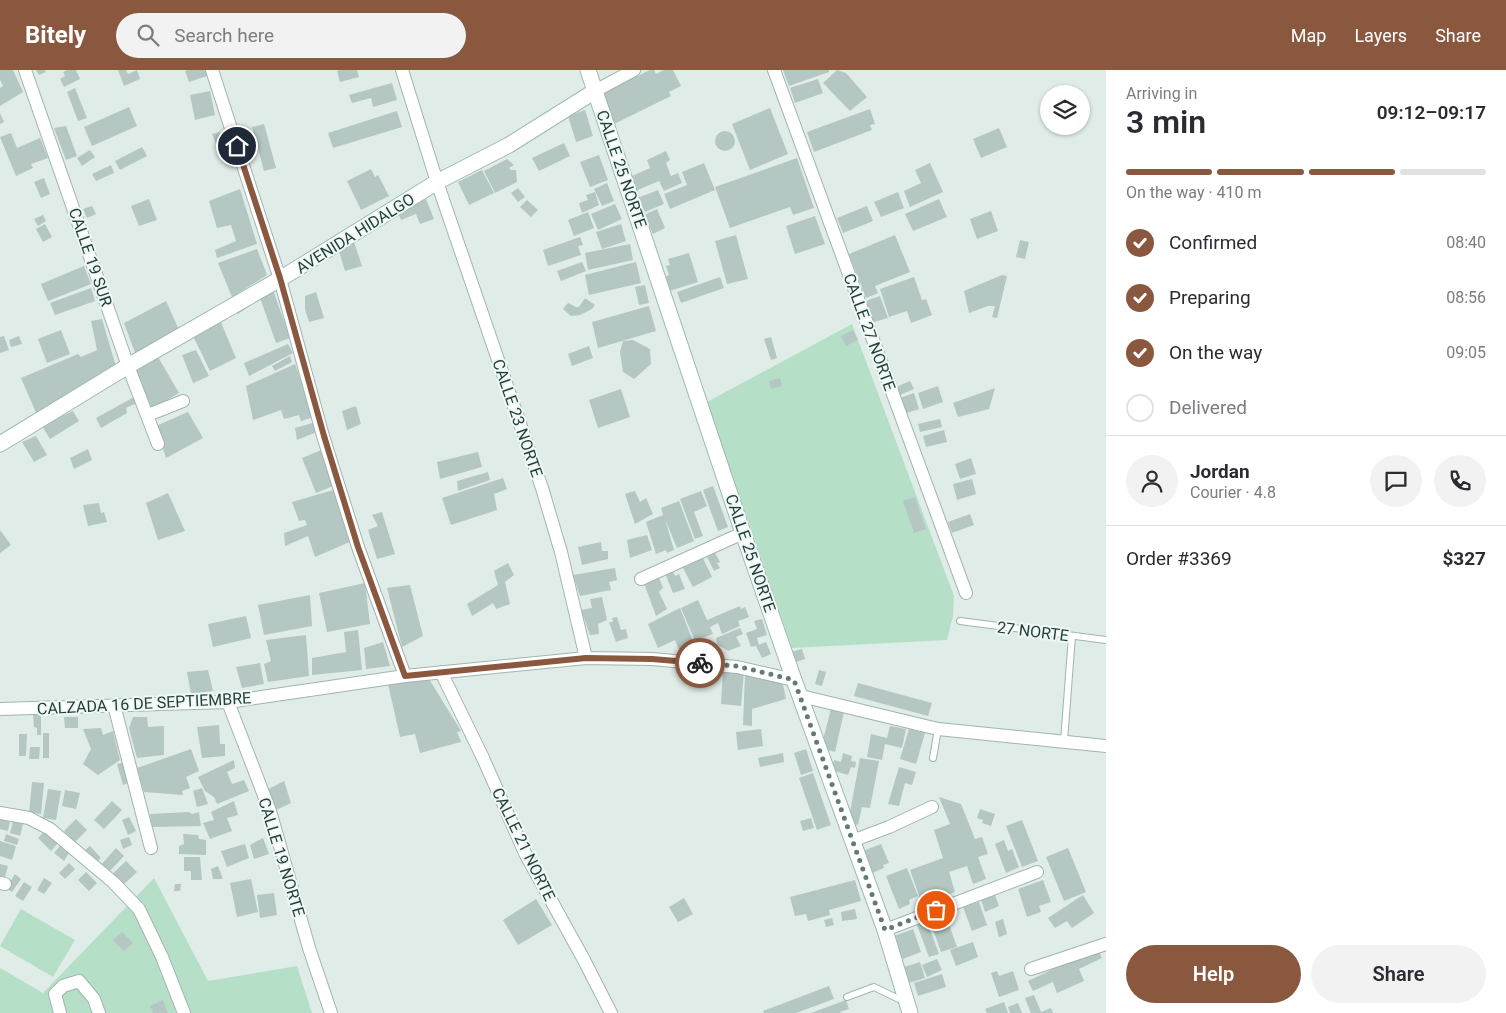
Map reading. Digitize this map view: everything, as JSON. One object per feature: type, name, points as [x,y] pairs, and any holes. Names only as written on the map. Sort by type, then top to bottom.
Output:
[{"type":"street","name":"CALLE 19 SUR","points":[[26,70],[128,366],[158,444]]},
{"type":"street","points":[[212,70],[280,278],[324,436],[358,547],[405,676]]},
{"type":"street","name":"CALLE 23 NORTE","points":[[402,70],[437,182],[542,488],[561,552],[586,658]]},
{"type":"street","name":"CALLE 25 NORTE","points":[[588,70],[794,680],[885,930],[908,1008]]},
{"type":"street","name":"AVENIDA HIDALGO","points":[[0,444],[128,366],[280,278],[437,182],[509,145],[634,70]]},
{"type":"street","name":"CALLE 27 NORTE","points":[[774,70],[966,593]]},
{"type":"street","points":[[148,415],[183,401]]},
{"type":"street","points":[[642,578],[744,533]]},
{"type":"street","name":"CALZADA 16 DE SEPTIEMBRE","points":[[0,709],[228,702],[405,676],[586,658],[652,659],[737,666],[794,680]]},
{"type":"street","name":"CALLE 21 NORTE","points":[[441,672],[483,758],[525,853],[611,1013]]},
{"type":"street","points":[[801,696],[938,729],[1106,746]]},
{"type":"street","name":"CALLE 19 NORTE","points":[[228,702],[270,811],[309,948],[331,1013]]},
{"type":"street","points":[[114,705],[151,848]]},
{"type":"street","points":[[852,841],[932,807]]},
{"type":"street","points":[[0,813],[28,818],[50,829],[100,871],[140,909],[162,957],[184,1013]]},
{"type":"street","points":[[885,930],[1037,872]]},
{"type":"street","points":[[1031,970],[1106,944]]},
{"type":"street","points":[[60,1013],[54,994],[63,986],[79,981],[94,999],[99,1013]]},
{"type":"lane","name":"27 NORTE","points":[[960,621],[1106,640]]},
{"type":"lane","points":[[1064,742],[1072,636]]},
{"type":"lane","points":[[933,758],[938,729]]},
{"type":"lane","points":[[847,997],[874,987],[908,1008]]},
{"type":"green space","points":[[852,324],[954,596],[953,616],[947,640],[792,648],[707,402]]},
{"type":"green space","points":[[154,878],[208,981],[297,966],[312,1013],[0,1013],[0,968],[43,993]]},
{"type":"green space","points":[[21,909],[75,940],[53,977],[0,946]]},
{"type":"building","points":[[0,70],[13,70],[23,92],[0,106],[0,88],[3,86],[0,80]]},
{"type":"building","points":[[36,70],[45,70],[46,72],[39,75]]},
{"type":"building","points":[[76,70],[80,79],[64,87],[60,79],[65,76],[63,72]]},
{"type":"building","points":[[118,70],[126,70],[128,74],[137,70],[140,79],[124,86]]},
{"type":"building","points":[[205,70],[207,76],[189,82],[185,71]]},
{"type":"building","points":[[357,70],[359,77],[340,82],[337,71]]},
{"type":"building","points":[[650,70],[654,70],[656,74],[664,70],[673,70],[681,86],[669,92],[671,96],[612,125],[598,95]]},
{"type":"building","points":[[783,70],[829,70],[829,72],[789,86]]},
{"type":"building","points":[[837,70],[846,73],[867,97],[850,111],[823,83]]},
{"type":"building","points":[[818,79],[823,93],[795,103],[790,88]]},
{"type":"building","points":[[392,83],[397,100],[373,107],[371,98],[352,103],[349,95]]},
{"type":"building","points":[[75,88],[87,118],[78,121],[67,92]]},
{"type":"building","points":[[210,91],[215,115],[195,120],[190,95]]},
{"type":"building","points":[[129,107],[137,126],[92,146],[84,127]]},
{"type":"building","points":[[770,108],[788,154],[750,170],[732,124]]},
{"type":"building","points":[[870,109],[875,124],[870,125],[872,130],[814,152],[807,132]]},
{"type":"building","points":[[585,110],[593,136],[576,142],[568,116]]},
{"type":"building","points":[[397,111],[402,127],[333,148],[328,133]]},
{"type":"building","points":[[0,113],[4,122],[0,124]]},
{"type":"building","points":[[264,124],[276,168],[264,171],[252,127]]},
{"type":"building","points":[[66,126],[77,156],[66,160],[54,128]]},
{"type":"building","points":[[999,128],[1007,147],[981,158],[973,139]]},
{"type":"building","points":[[725,131],[732,134],[735,141],[732,148],[725,151],[718,148],[715,141],[718,134]]},
{"type":"building","points":[[220,132],[223,142],[216,144],[212,134]]},
{"type":"building","points":[[11,133],[17,148],[40,138],[48,158],[31,164],[33,168],[16,176],[0,137]]},
{"type":"building","points":[[564,143],[570,156],[539,171],[532,158]]},
{"type":"building","points":[[142,147],[147,156],[120,170],[115,161]]},
{"type":"building","points":[[90,150],[95,157],[82,166],[77,158]]},
{"type":"building","points":[[666,151],[670,160],[666,163],[671,176],[678,173],[682,183],[664,191],[659,181],[631,193],[625,179],[650,168],[647,160]]},
{"type":"building","points":[[599,155],[608,180],[590,187],[580,162]]},
{"type":"building","points":[[797,158],[814,208],[793,215],[790,207],[730,228],[715,187]]},
{"type":"building","points":[[507,159],[514,165],[509,168],[516,170],[517,182],[495,193],[484,171]]},
{"type":"building","points":[[704,163],[715,190],[670,209],[664,194],[687,185],[682,172]]},
{"type":"building","points":[[930,163],[943,192],[910,207],[904,191],[921,183],[915,170]]},
{"type":"building","points":[[111,165],[114,173],[96,181],[92,174]]},
{"type":"building","points":[[371,169],[375,177],[378,175],[389,196],[361,210],[347,181]]},
{"type":"building","points":[[482,170],[494,193],[469,205],[458,182]]},
{"type":"building","points":[[44,178],[50,194],[41,198],[34,182]]},
{"type":"building","points":[[607,183],[614,201],[602,206],[594,189]]},
{"type":"building","points":[[518,188],[525,197],[518,202],[511,193]]},
{"type":"building","points":[[240,189],[257,244],[217,258],[215,250],[236,241],[231,225],[217,228],[209,201]]},
{"type":"building","points":[[658,190],[664,204],[640,214],[635,199]]},
{"type":"building","points":[[595,192],[599,205],[582,213],[579,203],[588,200],[586,195]]},
{"type":"building","points":[[898,192],[904,208],[881,217],[874,202]]},
{"type":"building","points":[[149,199],[157,220],[139,226],[131,206]]},
{"type":"building","points":[[426,199],[434,219],[420,224],[416,214],[401,220],[397,210]]},
{"type":"building","points":[[939,199],[947,217],[913,231],[905,214]]},
{"type":"building","points":[[527,200],[538,210],[531,217],[520,207]]},
{"type":"building","points":[[615,204],[622,219],[598,230],[591,214]]},
{"type":"building","points":[[92,206],[96,214],[87,218],[83,209]]},
{"type":"building","points":[[867,206],[873,221],[843,233],[837,218]]},
{"type":"building","points":[[657,209],[665,228],[653,234],[644,215]]},
{"type":"building","points":[[991,211],[998,231],[977,239],[970,219]]},
{"type":"building","points":[[588,212],[594,228],[574,236],[568,220]]},
{"type":"building","points":[[43,215],[46,221],[38,226],[34,219]]},
{"type":"building","points":[[815,216],[825,244],[795,254],[786,226]]},
{"type":"building","points":[[45,224],[52,237],[43,242],[36,229]]},
{"type":"building","points":[[621,224],[626,241],[602,249],[596,232]]},
{"type":"building","points":[[736,235],[748,279],[727,284],[715,241]]},
{"type":"building","points":[[895,235],[910,272],[875,286],[878,293],[866,298],[849,254]]},
{"type":"building","points":[[580,237],[583,245],[578,246],[581,255],[548,266],[543,250]]},
{"type":"building","points":[[353,239],[362,266],[345,271],[337,244]]},
{"type":"building","points":[[1020,240],[1029,242],[1025,259],[1016,257]]},
{"type":"building","points":[[630,244],[633,260],[588,270],[585,253]]},
{"type":"building","points":[[257,249],[267,275],[232,297],[218,263]]},
{"type":"building","points":[[689,253],[698,282],[666,292],[662,278],[669,275],[666,266],[670,265],[668,259]]},
{"type":"building","points":[[582,262],[586,271],[561,281],[557,271]]},
{"type":"building","points":[[636,262],[641,283],[589,295],[585,275]]},
{"type":"building","points":[[84,266],[91,284],[48,301],[41,284]]},
{"type":"building","points":[[1002,275],[1007,276],[997,318],[992,317],[995,306],[988,306],[969,313],[964,291]]},
{"type":"building","points":[[720,277],[724,288],[681,303],[677,292]]},
{"type":"building","points":[[914,277],[922,300],[926,299],[932,315],[911,323],[907,311],[889,317],[880,289]]},
{"type":"building","points":[[645,285],[649,303],[639,305],[635,287]]},
{"type":"building","points":[[91,288],[95,301],[55,315],[50,303]]},
{"type":"building","points":[[273,290],[290,338],[276,343],[259,295]]},
{"type":"building","points":[[316,292],[324,318],[309,322],[305,309],[305,296]]},
{"type":"building","points":[[880,296],[888,318],[874,322],[866,301]]},
{"type":"building","points":[[255,297],[257,301],[238,314],[235,310]]},
{"type":"building","points":[[585,298],[595,305],[592,309],[580,315],[571,316],[563,309],[568,303],[579,307]]},
{"type":"building","points":[[166,301],[179,330],[137,358],[124,323]]},
{"type":"building","points":[[649,306],[656,331],[598,348],[592,322]]},
{"type":"building","points":[[102,319],[117,370],[37,415],[21,378],[78,354],[81,357],[97,350],[91,321]]},
{"type":"building","points":[[220,320],[236,358],[210,371],[193,336]]},
{"type":"building","points":[[61,330],[70,354],[47,363],[38,339]]},
{"type":"building","points":[[853,330],[858,340],[846,346],[841,336]]},
{"type":"building","points":[[4,336],[9,350],[0,353],[0,337]]},
{"type":"building","points":[[19,336],[22,344],[11,347],[9,340]]},
{"type":"building","points":[[771,337],[777,358],[771,360],[764,339]]},
{"type":"building","points":[[633,340],[650,349],[651,364],[634,379],[623,372],[620,352],[623,341]]},
{"type":"building","points":[[288,344],[293,353],[249,376],[244,363]]},
{"type":"building","points":[[589,346],[593,358],[572,366],[568,354]]},
{"type":"building","points":[[196,350],[209,376],[193,383],[182,355]]},
{"type":"building","points":[[290,356],[292,362],[275,371],[272,366]]},
{"type":"building","points":[[158,357],[179,393],[152,409],[134,372]]},
{"type":"building","points":[[295,364],[314,417],[301,421],[299,415],[284,419],[281,410],[253,420],[246,386]]},
{"type":"building","points":[[780,378],[782,386],[771,389],[769,381]]},
{"type":"building","points":[[910,381],[914,389],[897,396],[894,388]]},
{"type":"building","points":[[938,386],[943,402],[923,409],[918,393]]},
{"type":"building","points":[[995,388],[989,409],[958,417],[953,403]]},
{"type":"building","points":[[621,389],[630,417],[598,428],[589,400]]},
{"type":"building","points":[[914,393],[919,409],[901,415],[900,398]]},
{"type":"building","points":[[134,397],[137,403],[126,408],[127,413],[101,428],[96,418]]},
{"type":"building","points":[[356,406],[361,424],[347,430],[342,411]]},
{"type":"building","points":[[73,411],[79,421],[50,439],[42,426]]},
{"type":"building","points":[[188,412],[203,438],[166,458],[156,426]]},
{"type":"building","points":[[940,419],[942,427],[920,432],[918,424]]},
{"type":"building","points":[[316,422],[319,431],[297,440],[295,428]]},
{"type":"building","points":[[944,430],[947,442],[926,447],[923,436]]},
{"type":"building","points":[[36,436],[47,455],[34,462],[22,442]]},
{"type":"building","points":[[88,449],[92,460],[74,469],[70,458]]},
{"type":"building","points":[[324,449],[338,484],[316,493],[302,458]]},
{"type":"building","points":[[478,452],[482,467],[440,479],[437,462]]},
{"type":"building","points":[[971,458],[976,474],[960,479],[955,464]]},
{"type":"building","points":[[488,472],[490,480],[458,491],[457,481]]},
{"type":"building","points":[[503,478],[507,489],[494,494],[497,510],[451,525],[442,498]]},
{"type":"building","points":[[972,479],[976,494],[957,500],[953,484]]},
{"type":"building","points":[[713,486],[728,527],[718,531],[703,490]]},
{"type":"building","points":[[337,489],[352,541],[315,557],[308,536],[285,546],[284,533],[307,525],[305,520],[299,521],[292,502]]},
{"type":"building","points":[[635,491],[640,502],[646,498],[653,514],[635,524],[625,494]]},
{"type":"building","points":[[701,491],[707,506],[694,512],[703,536],[695,539],[680,499]]},
{"type":"building","points":[[168,493],[185,531],[158,540],[146,503]]},
{"type":"building","points":[[915,497],[926,529],[914,533],[903,501]]},
{"type":"building","points":[[679,501],[694,541],[677,548],[665,519],[674,550],[667,553],[666,550],[656,554],[646,522],[663,515],[661,508]]},
{"type":"building","points":[[99,503],[101,513],[104,512],[107,522],[88,526],[83,505]]},
{"type":"building","points":[[382,512],[395,554],[377,559],[368,530],[378,526],[372,515]]},
{"type":"building","points":[[970,514],[974,525],[952,533],[948,522]]},
{"type":"building","points":[[0,530],[11,545],[0,553]]},
{"type":"building","points":[[647,535],[652,550],[630,558],[627,540]]},
{"type":"building","points":[[601,542],[602,551],[608,551],[608,559],[582,565],[578,547]]},
{"type":"building","points":[[715,553],[720,562],[717,563],[720,568],[714,571],[707,557]]},
{"type":"building","points":[[702,556],[712,577],[693,587],[682,566]]},
{"type":"building","points":[[508,563],[514,575],[505,582],[510,604],[496,609],[493,603],[472,616],[467,604],[498,585],[494,571]]},
{"type":"building","points":[[615,568],[617,580],[609,582],[611,590],[580,596],[573,575]]},
{"type":"building","points":[[672,570],[675,576],[679,574],[685,589],[673,593],[665,573]]},
{"type":"building","points":[[658,575],[663,588],[659,592],[667,609],[656,616],[644,583]]},
{"type":"building","points":[[365,583],[370,624],[327,632],[319,593]]},
{"type":"building","points":[[410,585],[423,636],[402,647],[387,588]]},
{"type":"building","points":[[310,595],[312,626],[264,635],[258,605]]},
{"type":"building","points":[[602,597],[607,620],[598,624],[599,634],[590,635],[581,610],[592,608],[590,599]]},
{"type":"building","points":[[698,600],[707,620],[740,606],[741,609],[745,607],[749,617],[738,621],[740,626],[722,634],[718,623],[710,627],[713,634],[695,641],[681,608]]},
{"type":"building","points":[[680,608],[695,646],[680,652],[675,640],[658,648],[648,624]]},
{"type":"building","points":[[246,616],[251,638],[213,647],[208,624]]},
{"type":"building","points":[[617,617],[621,630],[626,629],[628,638],[616,642],[609,622],[613,622],[612,618]]},
{"type":"building","points":[[762,619],[767,635],[757,638],[759,645],[751,647],[746,633],[757,629],[754,621]]},
{"type":"building","points":[[740,628],[743,634],[736,637],[741,646],[728,651],[717,644],[716,638]]},
{"type":"building","points":[[358,630],[362,670],[312,675],[312,658],[346,652],[344,632]]},
{"type":"building","points":[[306,635],[309,676],[268,682],[264,664],[271,661],[266,640]]},
{"type":"building","points":[[383,642],[390,666],[366,669],[364,648]]},
{"type":"building","points":[[766,642],[771,654],[762,658],[756,646]]},
{"type":"building","points":[[802,649],[805,659],[793,663],[791,652]]},
{"type":"building","points":[[260,663],[264,684],[242,688],[236,667]]},
{"type":"building","points":[[208,670],[213,691],[191,694],[187,672]]},
{"type":"building","points":[[723,670],[744,671],[741,706],[721,704]]},
{"type":"building","points":[[819,670],[826,672],[822,686],[815,684]]},
{"type":"building","points":[[745,675],[768,675],[783,685],[786,699],[752,709],[752,726],[743,725]]},
{"type":"building","points":[[429,679],[461,731],[457,732],[461,742],[420,753],[415,734],[400,737],[388,684]]},
{"type":"building","points":[[858,683],[932,703],[928,716],[854,696]]},
{"type":"building","points":[[831,709],[844,712],[835,752],[821,748]]},
{"type":"building","points":[[41,714],[41,735],[37,735],[33,715]]},
{"type":"building","points":[[64,717],[78,717],[78,728],[65,728]]},
{"type":"building","points":[[133,717],[147,717],[148,727],[164,726],[164,755],[137,758],[129,728]]},
{"type":"building","points":[[219,725],[220,744],[225,744],[225,756],[202,758],[197,727]]},
{"type":"building","points":[[890,726],[906,729],[902,748],[885,744],[882,760],[867,757],[871,734],[887,738]]},
{"type":"building","points":[[101,728],[103,735],[113,731],[120,760],[98,775],[83,764],[91,749],[83,729]]},
{"type":"building","points":[[761,729],[763,746],[738,750],[736,732]]},
{"type":"building","points":[[909,729],[925,733],[916,764],[900,759]]},
{"type":"building","points":[[43,733],[49,733],[49,758],[43,758]]},
{"type":"building","points":[[19,734],[27,734],[26,756],[19,756]]},
{"type":"building","points":[[30,747],[40,747],[39,759],[29,759]]},
{"type":"building","points":[[191,749],[199,771],[186,777],[190,788],[182,791],[183,795],[144,792],[137,768]]},
{"type":"building","points":[[806,749],[813,771],[801,775],[794,753]]},
{"type":"building","points":[[783,753],[784,762],[760,767],[758,758]]},
{"type":"building","points":[[843,753],[852,756],[851,761],[856,762],[855,768],[851,767],[848,775],[831,770],[834,760],[841,762]]},
{"type":"building","points":[[860,758],[879,761],[870,808],[862,807],[858,825],[848,823]]},
{"type":"building","points":[[234,760],[235,768],[227,772],[232,784],[244,780],[249,791],[217,804],[214,797],[205,791],[198,777]]},
{"type":"building","points":[[127,762],[131,782],[123,785],[117,764]]},
{"type":"building","points":[[899,767],[916,772],[912,785],[905,783],[899,806],[888,804]]},
{"type":"building","points":[[813,773],[831,825],[817,830],[799,778]]},
{"type":"building","points":[[284,781],[291,803],[274,811],[265,791]]},
{"type":"building","points":[[32,782],[44,783],[41,814],[29,813]]},
{"type":"building","points":[[202,788],[208,804],[197,807],[193,791]]},
{"type":"building","points":[[48,789],[61,791],[56,820],[43,818]]},
{"type":"building","points":[[65,790],[80,793],[76,809],[62,806]]},
{"type":"building","points":[[939,797],[961,804],[975,839],[982,837],[988,854],[978,857],[986,879],[973,884],[967,866],[949,872],[955,892],[922,904],[910,870],[943,858],[934,830],[950,824]]},
{"type":"building","points":[[112,801],[122,810],[104,829],[94,820]]},
{"type":"building","points":[[234,801],[238,815],[227,818],[232,831],[210,839],[203,823],[214,820],[211,812]]},
{"type":"building","points":[[980,809],[995,814],[991,826],[982,823],[983,820],[977,818]]},
{"type":"building","points":[[189,812],[192,814],[199,812],[201,826],[152,827],[150,814]]},
{"type":"building","points":[[129,817],[136,831],[128,835],[122,820]]},
{"type":"building","points":[[811,818],[814,828],[803,831],[800,821]]},
{"type":"building","points":[[0,819],[10,822],[8,831],[0,829]]},
{"type":"building","points":[[76,819],[87,830],[75,842],[64,831]]},
{"type":"building","points":[[1022,820],[1038,861],[1022,867],[1006,826]]},
{"type":"building","points":[[13,821],[23,824],[20,836],[10,833]]},
{"type":"building","points":[[45,831],[58,843],[51,851],[38,838]]},
{"type":"building","points":[[6,834],[19,839],[17,845],[4,841]]},
{"type":"building","points":[[183,834],[198,835],[199,839],[206,840],[206,855],[179,854],[179,846],[184,844]]},
{"type":"building","points":[[129,837],[132,845],[123,849],[120,840]]},
{"type":"building","points":[[263,838],[269,854],[254,859],[250,845]]},
{"type":"building","points":[[1004,840],[1008,851],[1012,849],[1019,867],[1006,873],[995,844]]},
{"type":"building","points":[[0,841],[16,846],[12,860],[0,856]]},
{"type":"building","points":[[245,844],[249,858],[227,867],[221,851]]},
{"type":"building","points":[[881,844],[889,863],[883,865],[884,868],[872,873],[863,851]]},
{"type":"building","points":[[60,846],[69,853],[64,861],[54,853]]},
{"type":"building","points":[[90,846],[101,858],[95,863],[84,851]]},
{"type":"building","points":[[116,848],[124,856],[108,873],[100,866]]},
{"type":"building","points":[[1068,848],[1086,892],[1064,901],[1046,857]]},
{"type":"building","points":[[184,857],[200,857],[202,880],[191,880],[191,871],[184,871]]},
{"type":"building","points":[[126,861],[137,872],[121,887],[110,876]]},
{"type":"building","points":[[69,863],[75,869],[65,879],[59,873]]},
{"type":"building","points":[[0,864],[8,866],[5,877],[0,876]]},
{"type":"building","points":[[218,866],[223,879],[213,879],[211,869]]},
{"type":"building","points":[[907,868],[918,896],[909,900],[910,904],[899,909],[886,876]]},
{"type":"building","points":[[86,872],[97,883],[89,891],[78,880]]},
{"type":"building","points":[[15,874],[21,879],[12,892],[6,888]]},
{"type":"building","points":[[44,878],[52,883],[44,894],[37,890]]},
{"type":"building","points":[[251,879],[258,912],[237,917],[230,883]]},
{"type":"building","points":[[855,880],[861,901],[829,910],[830,915],[808,921],[806,914],[795,916],[790,897]]},
{"type":"building","points":[[1043,880],[1051,902],[1039,906],[1041,912],[1027,917],[1018,889]]},
{"type":"building","points":[[24,882],[32,887],[23,901],[15,896]]},
{"type":"building","points":[[175,884],[181,884],[180,891],[174,891]]},
{"type":"building","points":[[274,893],[277,915],[260,918],[257,895]]},
{"type":"building","points":[[995,895],[999,906],[985,912],[981,900]]},
{"type":"building","points":[[1083,895],[1094,913],[1072,928],[1067,921],[1055,928],[1048,918]]},
{"type":"building","points":[[684,898],[693,914],[678,922],[669,907]]},
{"type":"building","points":[[536,899],[552,925],[518,945],[503,920]]},
{"type":"building","points":[[979,902],[987,925],[972,931],[963,907]]},
{"type":"building","points":[[855,909],[857,919],[842,921],[841,912]]},
{"type":"building","points":[[946,916],[957,947],[941,952],[930,921]]},
{"type":"building","points":[[832,918],[834,925],[826,927],[824,920]]},
{"type":"building","points":[[1003,919],[1007,934],[999,937],[995,922]]},
{"type":"building","points":[[927,921],[939,954],[929,957],[917,925]]},
{"type":"building","points":[[913,929],[921,952],[903,959],[894,936]]},
{"type":"building","points":[[122,932],[133,943],[124,951],[113,940]]},
{"type":"building","points":[[973,942],[978,957],[956,966],[950,950]]},
{"type":"building","points":[[1097,948],[1102,958],[1079,969],[1084,981],[1057,993],[1053,982],[1033,991],[1028,981]]},
{"type":"building","points":[[937,959],[942,970],[927,977],[922,965]]},
{"type":"building","points":[[920,962],[925,978],[909,983],[904,967]]},
{"type":"building","points":[[997,971],[999,976],[1013,971],[1019,990],[999,997],[991,973]]},
{"type":"building","points":[[942,974],[946,987],[918,996],[914,983]]},
{"type":"building","points":[[829,986],[834,999],[796,1013],[764,1013],[763,1011]]},
{"type":"building","points":[[1034,995],[1041,1012],[1051,1008],[1053,1013],[1031,1013],[1025,998]]},
{"type":"building","points":[[163,1000],[168,1013],[153,1013],[150,1006]]},
{"type":"building","points":[[846,1000],[849,1009],[841,1013],[811,1013]]},
{"type":"building","points":[[1004,1002],[1008,1013],[987,1013],[985,1009]]},
{"type":"building","points":[[1018,1003],[1022,1013],[1010,1013],[1008,1007]]},
{"type":"way so far","points":[[700,663],[737,666],[794,680],[885,930],[936,910]]},
{"type":"route","points":[[237,146],[280,278],[324,436],[358,547],[405,676],[586,658],[652,659],[700,663]]}]
